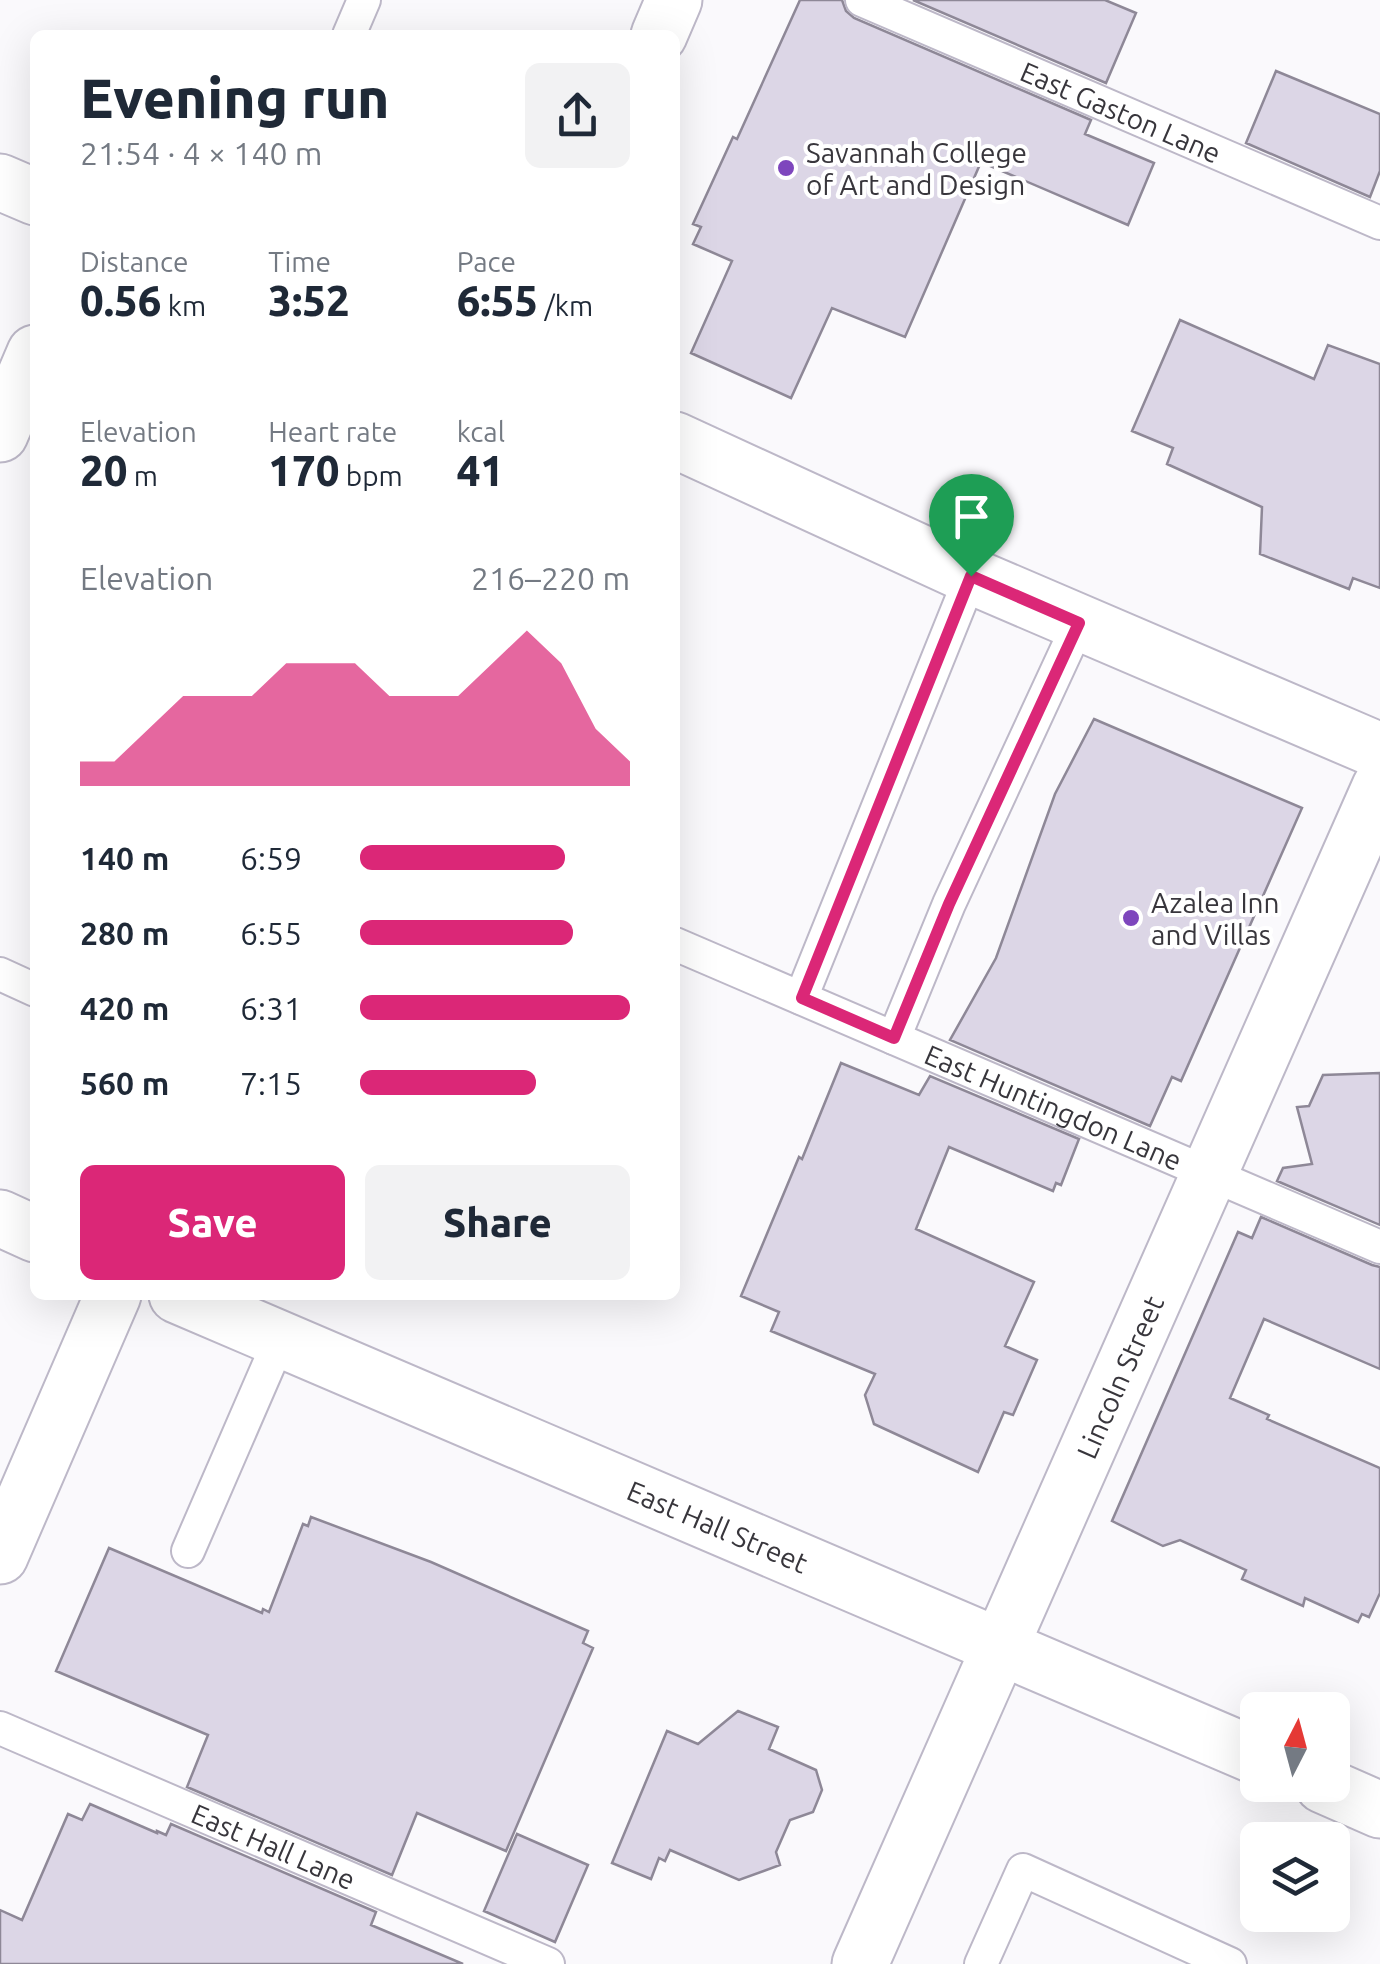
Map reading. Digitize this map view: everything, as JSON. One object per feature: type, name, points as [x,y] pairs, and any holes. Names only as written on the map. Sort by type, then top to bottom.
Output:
[{"type":"street","points":[[661,30],[674,0]]},
{"type":"street","points":[[0,182],[30,195]]},
{"type":"street","points":[[0,434],[30,365]]},
{"type":"street","points":[[680,442],[971,576],[1380,752]]},
{"type":"street","name":"Lincoln Street","points":[[860,1964],[1380,787]]},
{"type":"street","points":[[0,1218],[30,1232]]},
{"type":"street","points":[[0,1556],[111,1300]]},
{"type":"street","name":"East Hall Street","points":[[189,1300],[1240,1749]]},
{"type":"street","points":[[1350,1797],[1380,1810]]},
{"type":"lane","points":[[351,30],[364,0]]},
{"type":"lane","name":"East Gaston Lane","points":[[862,0],[1380,223]]},
{"type":"lane","points":[[802,998],[971,576]]},
{"type":"lane","points":[[894,1038],[949,904],[1079,623]]},
{"type":"lane","name":"East Huntingdon Lane","points":[[680,946],[1380,1247]]},
{"type":"lane","points":[[0,974],[30,988]]},
{"type":"lane","points":[[188,1551],[280,1339]]},
{"type":"lane","name":"East Hall Lane","points":[[0,1728],[548,1964]]},
{"type":"lane","points":[[981,1964],[1023,1870],[1230,1964]]},
{"type":"building","points":[[800,0],[842,0],[854,18],[1091,120],[1085,134],[1154,163],[1128,225],[981,162],[905,337],[832,308],[791,398],[691,353],[732,261],[693,244],[701,227],[693,224],[733,137],[737,139]]},
{"type":"building","points":[[913,0],[1105,0],[1136,13],[1106,83]]},
{"type":"building","points":[[1276,71],[1380,114],[1380,171],[1370,197],[1246,143]]},
{"type":"building","points":[[1180,320],[1314,379],[1328,345],[1380,364],[1380,588],[1353,578],[1349,589],[1260,554],[1262,507],[1167,464],[1173,448],[1132,431]]},
{"type":"building","name":"Azalea Inn and Villas","points":[[1094,719],[1302,808],[1181,1081],[1172,1077],[1150,1126],[950,1040],[996,958],[1055,794]]},
{"type":"building","points":[[841,1063],[919,1095],[930,1076],[1079,1139],[1061,1185],[1056,1183],[1053,1191],[949,1147],[916,1229],[1034,1282],[1005,1346],[1037,1360],[1013,1415],[1004,1412],[978,1472],[874,1424],[865,1395],[875,1374],[771,1331],[779,1312],[741,1296]]},
{"type":"building","points":[[1380,1073],[1380,1225],[1277,1181],[1283,1168],[1312,1164],[1297,1107],[1309,1106],[1323,1075]]},
{"type":"building","points":[[1261,1217],[1380,1267],[1380,1369],[1264,1319],[1230,1398],[1269,1415],[1267,1419],[1380,1468],[1380,1593],[1369,1617],[1362,1614],[1358,1622],[1305,1598],[1303,1606],[1242,1579],[1246,1570],[1180,1540],[1163,1546],[1112,1521],[1238,1232],[1252,1238]]},
{"type":"building","points":[[311,1517],[431,1562],[588,1631],[583,1643],[593,1648],[506,1851],[417,1813],[392,1875],[187,1787],[208,1735],[56,1671],[109,1548],[262,1613],[263,1609],[269,1612],[303,1524],[308,1526]]},
{"type":"building","points":[[738,1711],[778,1727],[769,1749],[816,1770],[822,1790],[813,1812],[790,1820],[776,1852],[780,1865],[739,1880],[670,1850],[665,1861],[659,1858],[651,1879],[612,1863],[667,1731],[698,1744]]},
{"type":"building","points":[[90,1804],[157,1833],[166,1835],[171,1824],[376,1912],[371,1925],[463,1964],[0,1964],[0,1910],[22,1920],[68,1814],[82,1820]]},
{"type":"building","points":[[517,1834],[588,1865],[555,1942],[484,1911]]},
{"type":"place","name":"Savannah College of Art and Design","points":[[786,168]]},
{"type":"place","name":"Azalea Inn and Villas","points":[[1131,918]]},
{"type":"route","points":[[971,576],[1079,623],[949,904],[894,1038],[802,998],[971,576]]}]
